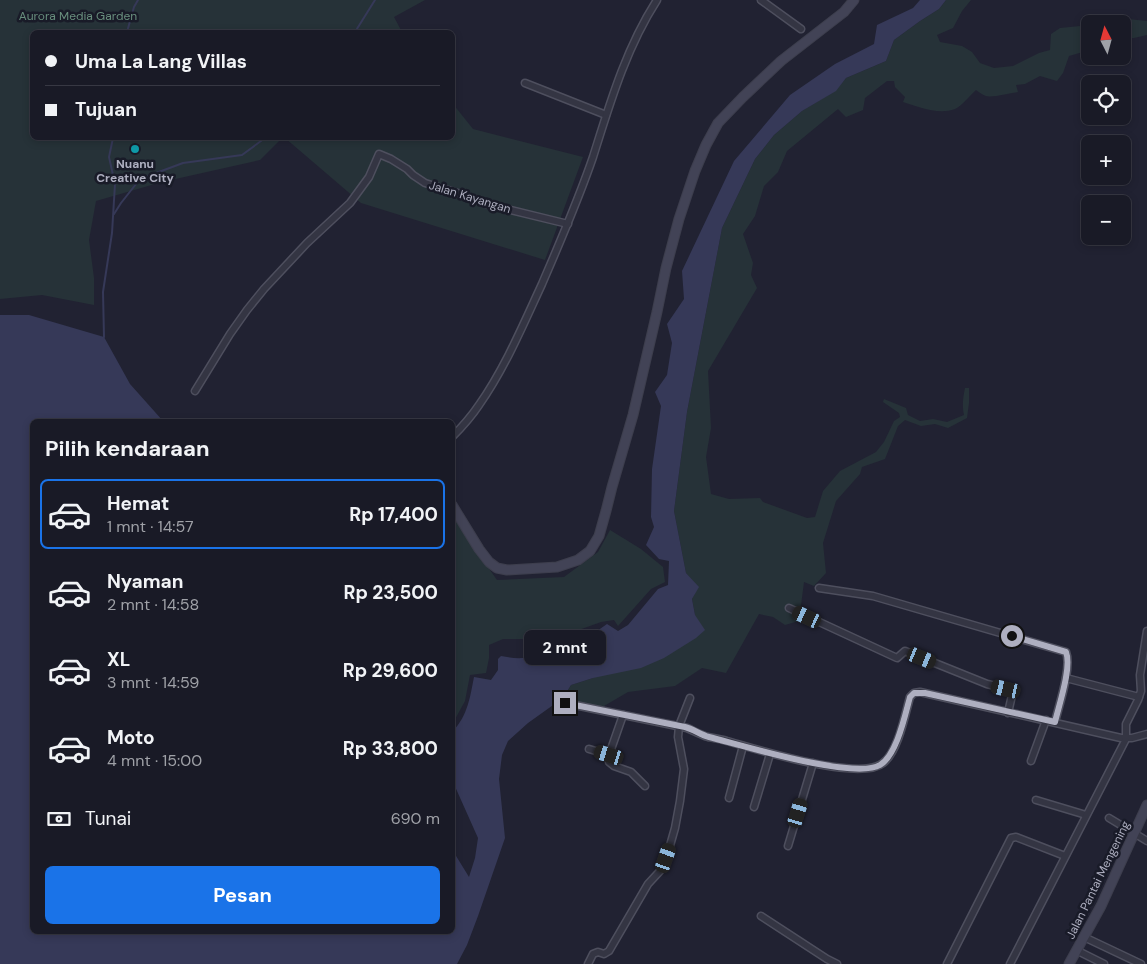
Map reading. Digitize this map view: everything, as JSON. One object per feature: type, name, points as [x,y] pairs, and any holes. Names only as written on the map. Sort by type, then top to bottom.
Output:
[{"type":"street","points":[[455,434],[479,406],[506,359],[531,308],[568,224],[618,78],[639,30],[657,0]]},
{"type":"street","points":[[761,0],[801,29]]},
{"type":"street","points":[[455,510],[479,549],[489,562],[497,568],[507,570],[557,567],[578,560],[590,551],[599,536],[633,415],[679,219],[706,145],[718,123],[743,97],[781,61],[844,12],[854,0]]},
{"type":"street","points":[[525,83],[606,115]]},
{"type":"street","name":"Jalan Kayangan","points":[[195,391],[247,310],[307,243],[350,204],[369,177],[379,154],[407,169],[413,176],[425,183],[486,204],[568,224]]},
{"type":"street","points":[[820,588],[873,596],[1066,652],[1068,657],[1066,678],[1055,722]]},
{"type":"street","points":[[789,608],[897,658],[905,651],[987,684],[1008,689],[1012,695],[1008,713]]},
{"type":"street","points":[[1010,964],[1124,738],[1126,724],[1141,691],[1140,675],[1147,631]]},
{"type":"street","points":[[1066,678],[1139,697]]},
{"type":"street","points":[[565,703],[679,726],[709,737],[770,754],[853,769],[874,768],[882,764],[890,756],[896,745],[910,697],[914,693],[925,693],[1124,738],[1147,734]]},
{"type":"street","points":[[588,964],[593,954],[598,952],[606,954],[609,951],[648,884],[660,871],[666,858],[675,828],[682,782],[683,766],[678,737],[679,726],[690,698]]},
{"type":"street","points":[[623,715],[609,760],[611,764],[631,772],[645,786]]},
{"type":"street","points":[[1031,761],[1046,720]]},
{"type":"street","points":[[729,798],[743,746]]},
{"type":"street","points":[[588,749],[609,755]]},
{"type":"street","points":[[754,807],[770,754]]},
{"type":"street","points":[[788,846],[813,763]]},
{"type":"street","points":[[1036,800],[1086,815]]},
{"type":"street","name":"Jalan Pantai Mengening","points":[[1069,964],[1078,951],[1101,906],[1147,805]]},
{"type":"street","points":[[1109,818],[1147,841]]},
{"type":"street","points":[[947,964],[1010,838],[1016,837],[1065,856]]},
{"type":"street","points":[[760,916],[837,964]]},
{"type":"street","points":[[1084,937],[1141,964]]},
{"type":"street","points":[[1078,951],[1104,964]]},
{"type":"green space","name":"Nuanu Creative City","points":[[0,0],[425,0],[394,17],[401,30],[30,30],[30,140],[280,140],[260,160],[162,182],[96,201],[89,240],[94,278],[94,305],[42,295],[0,299]]},
{"type":"green space","points":[[946,0],[971,0],[962,11],[953,28],[937,35],[940,42],[962,46],[972,52],[980,63],[994,68],[1013,66],[1039,53],[1050,50],[1051,34],[1060,28],[1081,26],[1081,53],[1069,56],[1063,73],[1057,81],[1040,76],[1025,84],[1016,85],[1018,92],[996,96],[986,96],[976,90],[958,108],[949,111],[929,110],[903,102],[905,97],[895,87],[894,81],[887,81],[865,98],[863,110],[846,117],[838,109],[787,151],[778,172],[764,186],[755,216],[743,234],[753,263],[751,275],[757,288],[708,371],[711,428],[706,457],[711,494],[729,499],[760,498],[763,502],[807,518],[815,517],[823,491],[840,471],[876,452],[884,442],[894,421],[900,417],[899,413],[883,402],[884,399],[906,408],[908,415],[920,421],[933,419],[947,422],[964,415],[964,391],[965,388],[969,388],[967,418],[948,428],[935,424],[921,426],[905,420],[898,426],[885,459],[862,467],[860,474],[836,501],[823,543],[826,573],[814,586],[804,582],[799,621],[785,625],[773,617],[759,614],[726,673],[702,668],[675,686],[628,692],[592,713],[563,706],[563,698],[571,685],[593,678],[695,615],[692,599],[698,587],[686,573],[674,511],[687,412],[722,228],[755,159],[774,135],[802,111],[835,91],[846,78],[886,61],[894,40],[939,9]]},
{"type":"green space","points":[[1131,19],[1147,21],[1147,35],[1131,38]]},
{"type":"green space","points":[[455,106],[473,129],[583,157],[545,260],[361,203],[287,140],[455,140]]},
{"type":"green space","points":[[455,520],[497,580],[564,577],[598,552],[610,530],[641,549],[663,567],[665,582],[651,589],[618,626],[614,620],[601,622],[576,631],[563,629],[540,639],[503,639],[489,645],[486,673],[470,675],[465,701],[455,719]]},
{"type":"water","points":[[920,0],[946,0],[939,9],[894,40],[886,61],[846,78],[836,91],[802,111],[774,135],[755,159],[722,228],[687,412],[674,511],[686,573],[699,587],[692,599],[695,615],[705,630],[696,638],[664,658],[641,668],[593,678],[571,685],[563,698],[528,723],[508,741],[502,755],[499,779],[505,838],[467,945],[457,964],[0,964],[0,315],[29,315],[104,337],[130,384],[161,419],[30,419],[30,934],[455,934],[455,854],[469,877],[475,858],[478,838],[455,786],[455,729],[462,719],[470,699],[474,677],[491,680],[498,670],[498,659],[501,656],[528,657],[544,648],[597,631],[607,624],[618,631],[628,625],[658,589],[668,585],[669,561],[659,559],[646,545],[654,527],[651,517],[652,469],[661,406],[655,392],[667,375],[672,343],[667,324],[684,299],[682,271],[734,161],[790,95],[835,64],[874,44],[877,25],[913,8]]},
{"type":"waterway","points":[[128,30],[138,0]]},
{"type":"waterway","points":[[356,30],[375,0]]},
{"type":"waterway","points":[[104,337],[103,292],[112,233],[115,184],[109,157],[113,140]]},
{"type":"waterway","points":[[114,214],[140,179],[183,163],[242,155],[262,140]]},
{"type":"place","name":"Nuanu Creative City","points":[[135,149]]},
{"type":"route","points":[[565,703],[687,728],[709,737],[770,754],[853,769],[874,768],[882,764],[890,756],[896,745],[910,697],[914,693],[925,693],[1055,722],[1066,678],[1068,657],[1066,652],[1012,636]]},
{"type":"park label","name":"Aurora Media Garden","points":[[78,16]]}]
